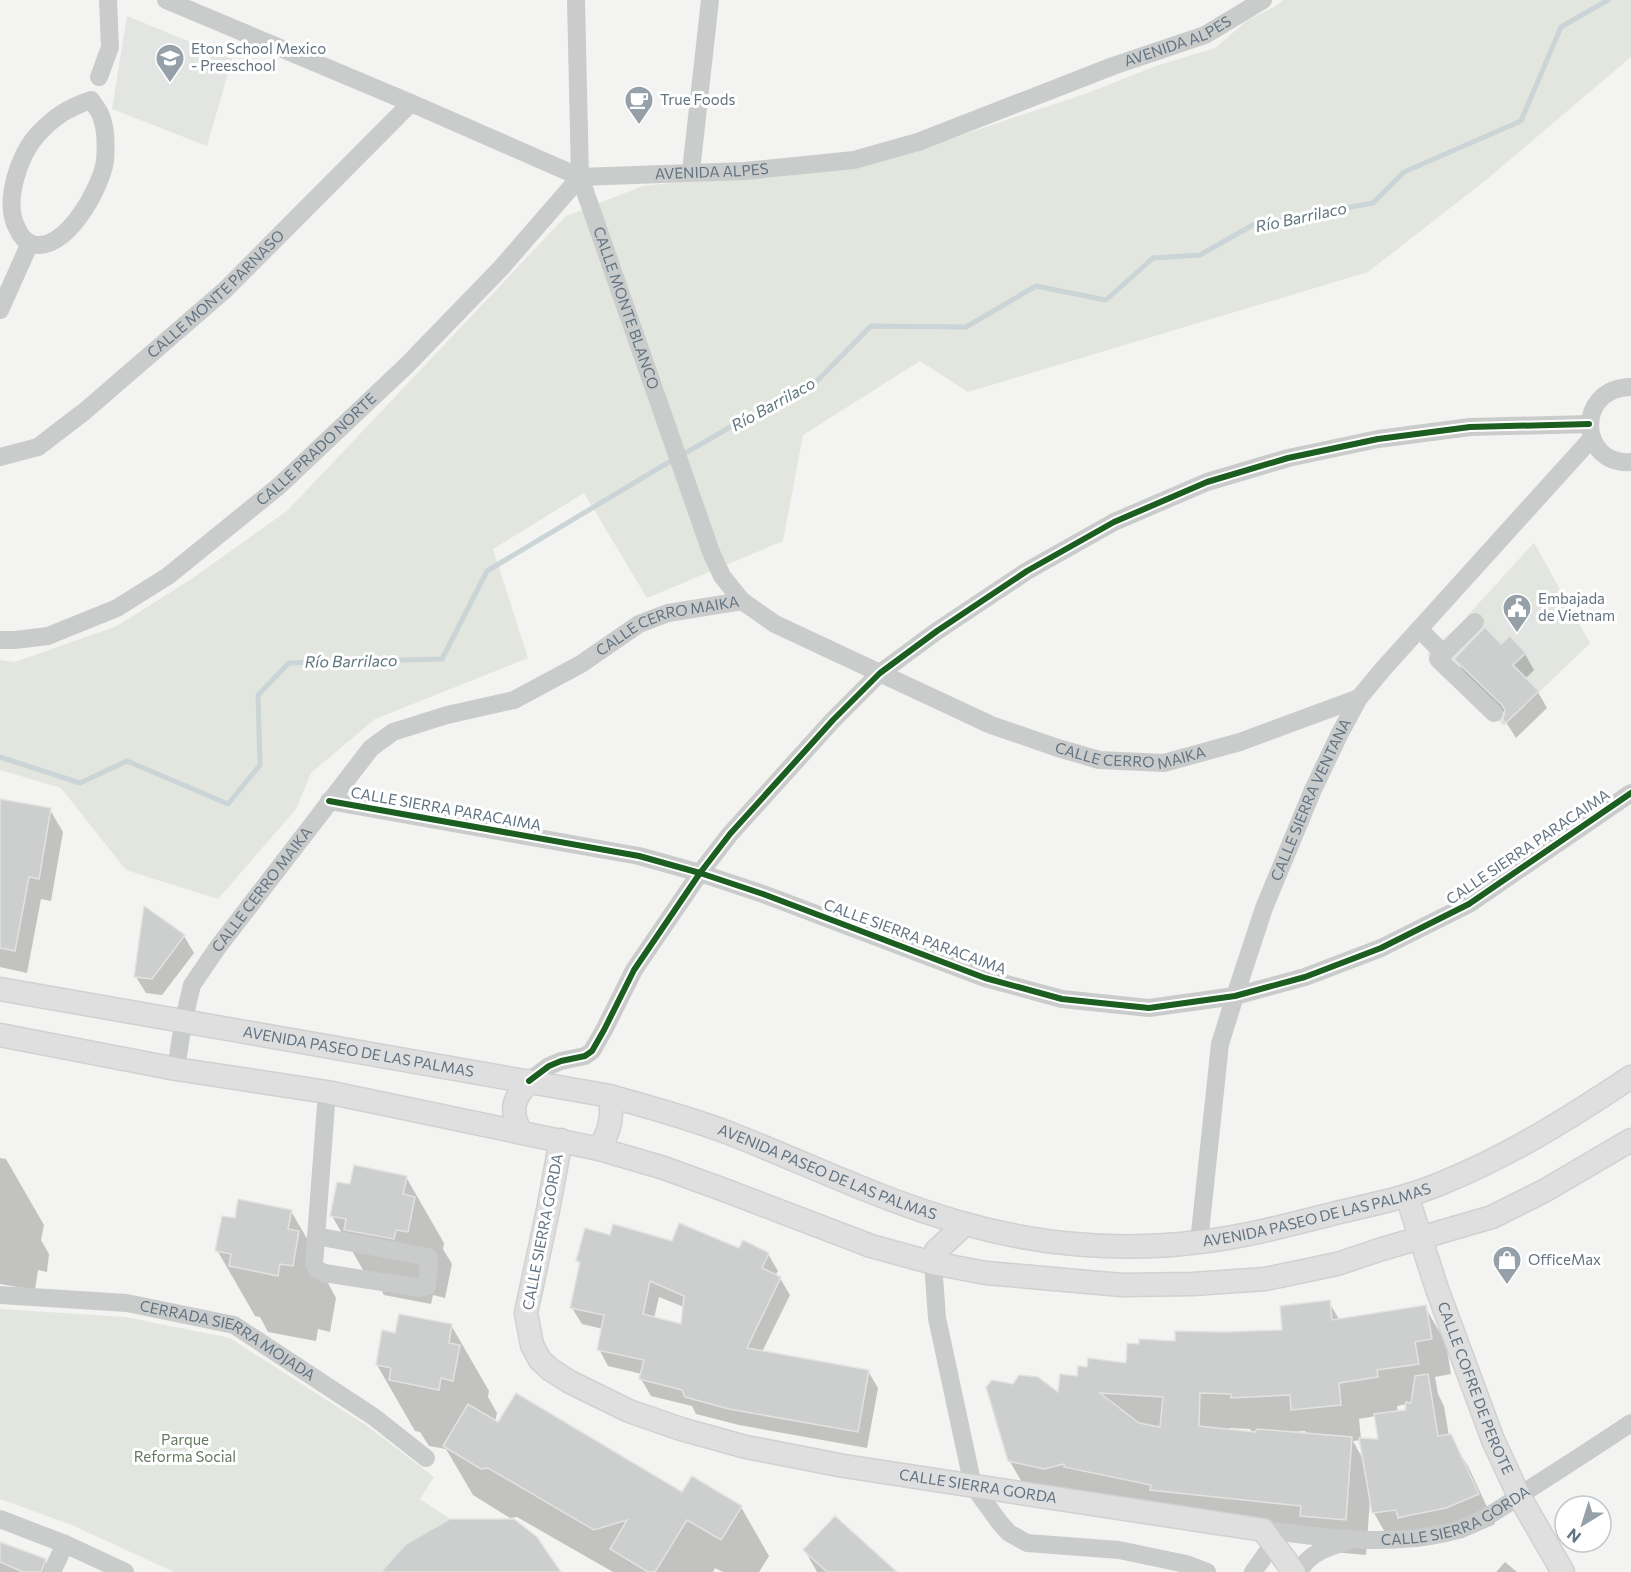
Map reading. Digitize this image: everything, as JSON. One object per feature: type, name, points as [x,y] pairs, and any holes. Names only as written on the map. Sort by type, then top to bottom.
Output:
[{"type":"main road","name":"AVENIDA PASEO DE LAS PALMAS","points":[[0,989],[183,1023],[610,1096],[733,1135],[858,1187],[965,1224],[1026,1238],[1063,1243],[1127,1246],[1199,1242],[1296,1223],[1407,1196],[1441,1184],[1515,1149],[1631,1077]]},
{"type":"main road","points":[[0,1035],[176,1069],[327,1092],[599,1149],[664,1168],[871,1246],[933,1263],[986,1273],[1122,1285],[1193,1284],[1265,1279],[1337,1264],[1492,1217],[1544,1191],[1631,1140]]},
{"type":"main road","points":[[520,1131],[513,1118],[514,1104],[529,1081]]},
{"type":"main road","points":[[599,1149],[611,1124],[610,1096]]},
{"type":"main road","name":"CALLE SIERRA GORDA","points":[[561,1140],[526,1313],[532,1344],[540,1360],[570,1382],[629,1411],[681,1429],[746,1447],[844,1466],[1268,1537]]},
{"type":"main road","name":"CALLE COFRE DE PEROTE","points":[[1407,1196],[1481,1408],[1519,1496],[1563,1572]]},
{"type":"main road","points":[[933,1263],[936,1251],[965,1224]]},
{"type":"main road","points":[[1268,1537],[1296,1572]]},
{"type":"street","points":[[99,78],[110,47],[108,0]]},
{"type":"street","name":"AVENIDA ALPES","points":[[166,0],[580,177],[691,171],[745,171],[854,160],[918,141],[1113,66],[1205,35],[1263,0]]},
{"type":"street","name":"CALLE MONTE BLANCO","points":[[576,0],[580,177],[718,568],[742,601]]},
{"type":"street","points":[[691,171],[710,0]]},
{"type":"street","points":[[91,100],[101,116],[105,134],[105,161],[98,184],[86,208],[55,240],[43,245],[30,243],[21,237],[12,219],[11,196],[19,168],[36,136],[53,119],[68,108],[91,100]]},
{"type":"street","name":"CALLE MONTE PARNASO","points":[[0,457],[38,447],[85,411],[225,290],[411,103]]},
{"type":"street","name":"CALLE PRADO NORTE","points":[[0,640],[48,636],[117,608],[168,576],[279,486],[407,365],[501,268],[580,177]]},
{"type":"street","points":[[0,310],[30,243]]},
{"type":"street","name":"CALLE SIERRA VENTANA","points":[[1199,1242],[1220,1044],[1264,908],[1312,792],[1340,733],[1359,698],[1591,431],[1595,405],[1602,396],[1620,387],[1631,387]]},
{"type":"street","points":[[529,1081],[549,1066],[585,1056],[592,1051],[634,970],[700,873],[730,834],[768,791],[833,720],[880,674],[937,631],[1027,571],[1114,522],[1207,482],[1288,458],[1378,439],[1470,427],[1591,431],[1598,448],[1606,456],[1631,462]]},
{"type":"street","name":"CALLE CERRO MAIKA","points":[[176,1069],[183,1023],[192,986],[218,947],[371,748],[393,732],[447,715],[514,700],[581,664],[639,624],[668,613],[742,601],[775,624],[991,725],[1099,760],[1164,763],[1240,742],[1359,698]]},
{"type":"street","points":[[1475,622],[1438,658],[1494,713]]},
{"type":"street","points":[[1419,629],[1443,653]]},
{"type":"street","name":"CALLE SIERRA PARACAIMA","points":[[329,801],[639,856],[700,873],[774,898],[985,978],[1062,999],[1149,1008],[1235,996],[1305,977],[1381,948],[1469,904],[1631,793]]},
{"type":"street","points":[[316,1236],[428,1257],[427,1286],[422,1288],[324,1273],[316,1269],[314,1264],[316,1236],[327,1092]]},
{"type":"street","points":[[933,1263],[937,1318],[973,1486],[1009,1533],[1027,1543],[1119,1550],[1186,1563],[1207,1572]]},
{"type":"street","name":"CERRADA SIERRA MOJADA","points":[[0,1295],[127,1303],[234,1325],[365,1411],[426,1458]]},
{"type":"street","name":"CALLE SIERRA GORDA","points":[[1268,1537],[1405,1540],[1447,1533],[1473,1524],[1497,1511],[1631,1423]]},
{"type":"street","points":[[0,1519],[64,1544],[125,1572]]},
{"type":"street","points":[[1253,1572],[1268,1537]]},
{"type":"street","points":[[1296,1572],[1304,1562],[1318,1552],[1350,1540]]},
{"type":"street","points":[[52,1572],[64,1544]]},
{"type":"shaded area","name":"Eton School Mexico - Preeschool","points":[[127,16],[232,59],[207,146],[112,109]]},
{"type":"shaded area","name":"Embajada de Vietnam","points":[[1534,543],[1590,643],[1504,726],[1427,654],[1460,624]]},
{"type":"green space","points":[[1284,0],[1631,0],[1631,57],[1486,180],[1368,272],[968,392],[920,361],[803,435],[783,541],[647,598],[584,493],[493,549],[528,658],[375,719],[311,773],[296,809],[218,899],[126,870],[61,788],[0,770],[0,660],[15,662],[117,626],[193,578],[287,511],[566,216],[643,186],[777,177],[858,166],[920,149],[1085,94],[1156,66],[1215,48],[1248,20]]},
{"type":"green space","points":[[1534,543],[1550,571],[1542,584],[1549,598],[1529,618],[1515,606],[1495,626],[1507,639],[1501,644],[1470,613]]},
{"type":"green space","points":[[1565,625],[1567,629],[1573,626],[1590,643],[1539,691],[1518,670]]},
{"type":"green space","name":"Parque Reforma Social","points":[[0,1309],[125,1317],[230,1338],[367,1426],[434,1477],[420,1499],[450,1519],[406,1544],[381,1572],[174,1572],[72,1525],[0,1499]]},
{"type":"building","points":[[1485,627],[1501,644],[1510,636],[1526,653],[1513,665],[1539,691],[1506,723],[1503,720],[1505,710],[1502,705],[1454,659]]},
{"type":"building","points":[[0,799],[51,808],[39,879],[29,877],[15,951],[0,948]]},
{"type":"building","points":[[144,906],[185,935],[152,979],[134,977]]},
{"type":"building","points":[[354,1165],[407,1176],[403,1194],[415,1197],[408,1232],[396,1230],[394,1239],[344,1230],[346,1219],[330,1216],[337,1182],[350,1184]]},
{"type":"building","points":[[238,1199],[292,1210],[288,1229],[299,1231],[293,1266],[280,1264],[278,1276],[229,1266],[231,1254],[215,1251],[222,1216],[235,1218]]},
{"type":"building","points":[[679,1223],[739,1248],[743,1240],[769,1253],[762,1268],[781,1277],[747,1348],[869,1370],[858,1432],[729,1409],[685,1397],[682,1390],[639,1379],[644,1360],[597,1350],[604,1315],[570,1308],[580,1262],[576,1261],[585,1228],[610,1235],[613,1224],[672,1241]],"holes":[[[650,1281],[684,1296],[681,1324],[643,1314]]]},
{"type":"building","points":[[1330,1300],[1332,1320],[1426,1305],[1432,1339],[1415,1342],[1419,1364],[1377,1370],[1378,1377],[1339,1383],[1341,1405],[1291,1410],[1290,1395],[1231,1398],[1231,1394],[1200,1393],[1199,1426],[1255,1432],[1257,1429],[1352,1437],[1346,1520],[1300,1516],[1301,1506],[1150,1490],[1151,1485],[1064,1467],[1064,1464],[1044,1469],[1008,1461],[986,1387],[992,1380],[1013,1384],[1019,1375],[1038,1377],[1058,1392],[1060,1374],[1077,1376],[1078,1366],[1087,1367],[1088,1358],[1126,1363],[1127,1343],[1139,1344],[1139,1339],[1175,1341],[1175,1331],[1282,1330],[1280,1306]],"holes":[[[1100,1393],[1163,1397],[1160,1427],[1139,1423]]]},
{"type":"building","points":[[399,1314],[452,1324],[449,1343],[460,1345],[453,1381],[441,1378],[439,1390],[389,1380],[391,1368],[376,1365],[382,1330],[395,1333]]},
{"type":"building","points":[[1428,1374],[1438,1436],[1451,1434],[1479,1494],[1446,1508],[1398,1518],[1396,1510],[1372,1513],[1359,1438],[1378,1439],[1374,1414],[1405,1410],[1406,1402],[1411,1403],[1415,1376]]},
{"type":"building","points":[[516,1393],[682,1492],[692,1476],[742,1506],[721,1540],[687,1520],[655,1572],[648,1572],[610,1549],[627,1520],[594,1530],[488,1468],[481,1469],[443,1446],[468,1404],[498,1422]]},
{"type":"building","points":[[835,1516],[897,1572],[827,1572],[803,1550]]},
{"type":"building","points":[[450,1519],[514,1519],[537,1537],[561,1572],[381,1572],[406,1544]]},
{"type":"building","points":[[0,1542],[46,1559],[41,1572],[23,1572],[0,1562]]},
{"type":"waterway","name":"Río Barrilaco","points":[[682,455],[732,426],[814,384],[871,326],[966,327],[1036,286],[1106,300],[1153,258],[1200,255],[1253,225],[1373,203],[1404,172],[1521,121],[1561,27],[1608,0]]},
{"type":"waterway","name":"Río Barrilaco","points":[[0,757],[80,783],[127,761],[228,804],[260,765],[258,695],[289,663],[442,659],[487,571],[674,459]]},
{"type":"cycle path","points":[[529,1081],[549,1066],[585,1056],[592,1051],[634,970],[700,873],[730,834],[833,720],[880,673],[937,631],[1027,571],[1114,522],[1207,482],[1288,458],[1378,439],[1470,427],[1589,424]]},
{"type":"cycle path","points":[[329,801],[639,856],[763,894],[985,978],[1062,999],[1149,1008],[1235,996],[1305,977],[1381,948],[1469,904],[1631,793]]},
{"type":"place","name":"Eton School Mexico - Preeschool","points":[[170,84]]},
{"type":"place","name":"True Foods","points":[[639,126]]},
{"type":"place","name":"Embajada de Vietnam","points":[[1517,634]]},
{"type":"place","name":"OfficeMax","points":[[1507,1286]]}]
